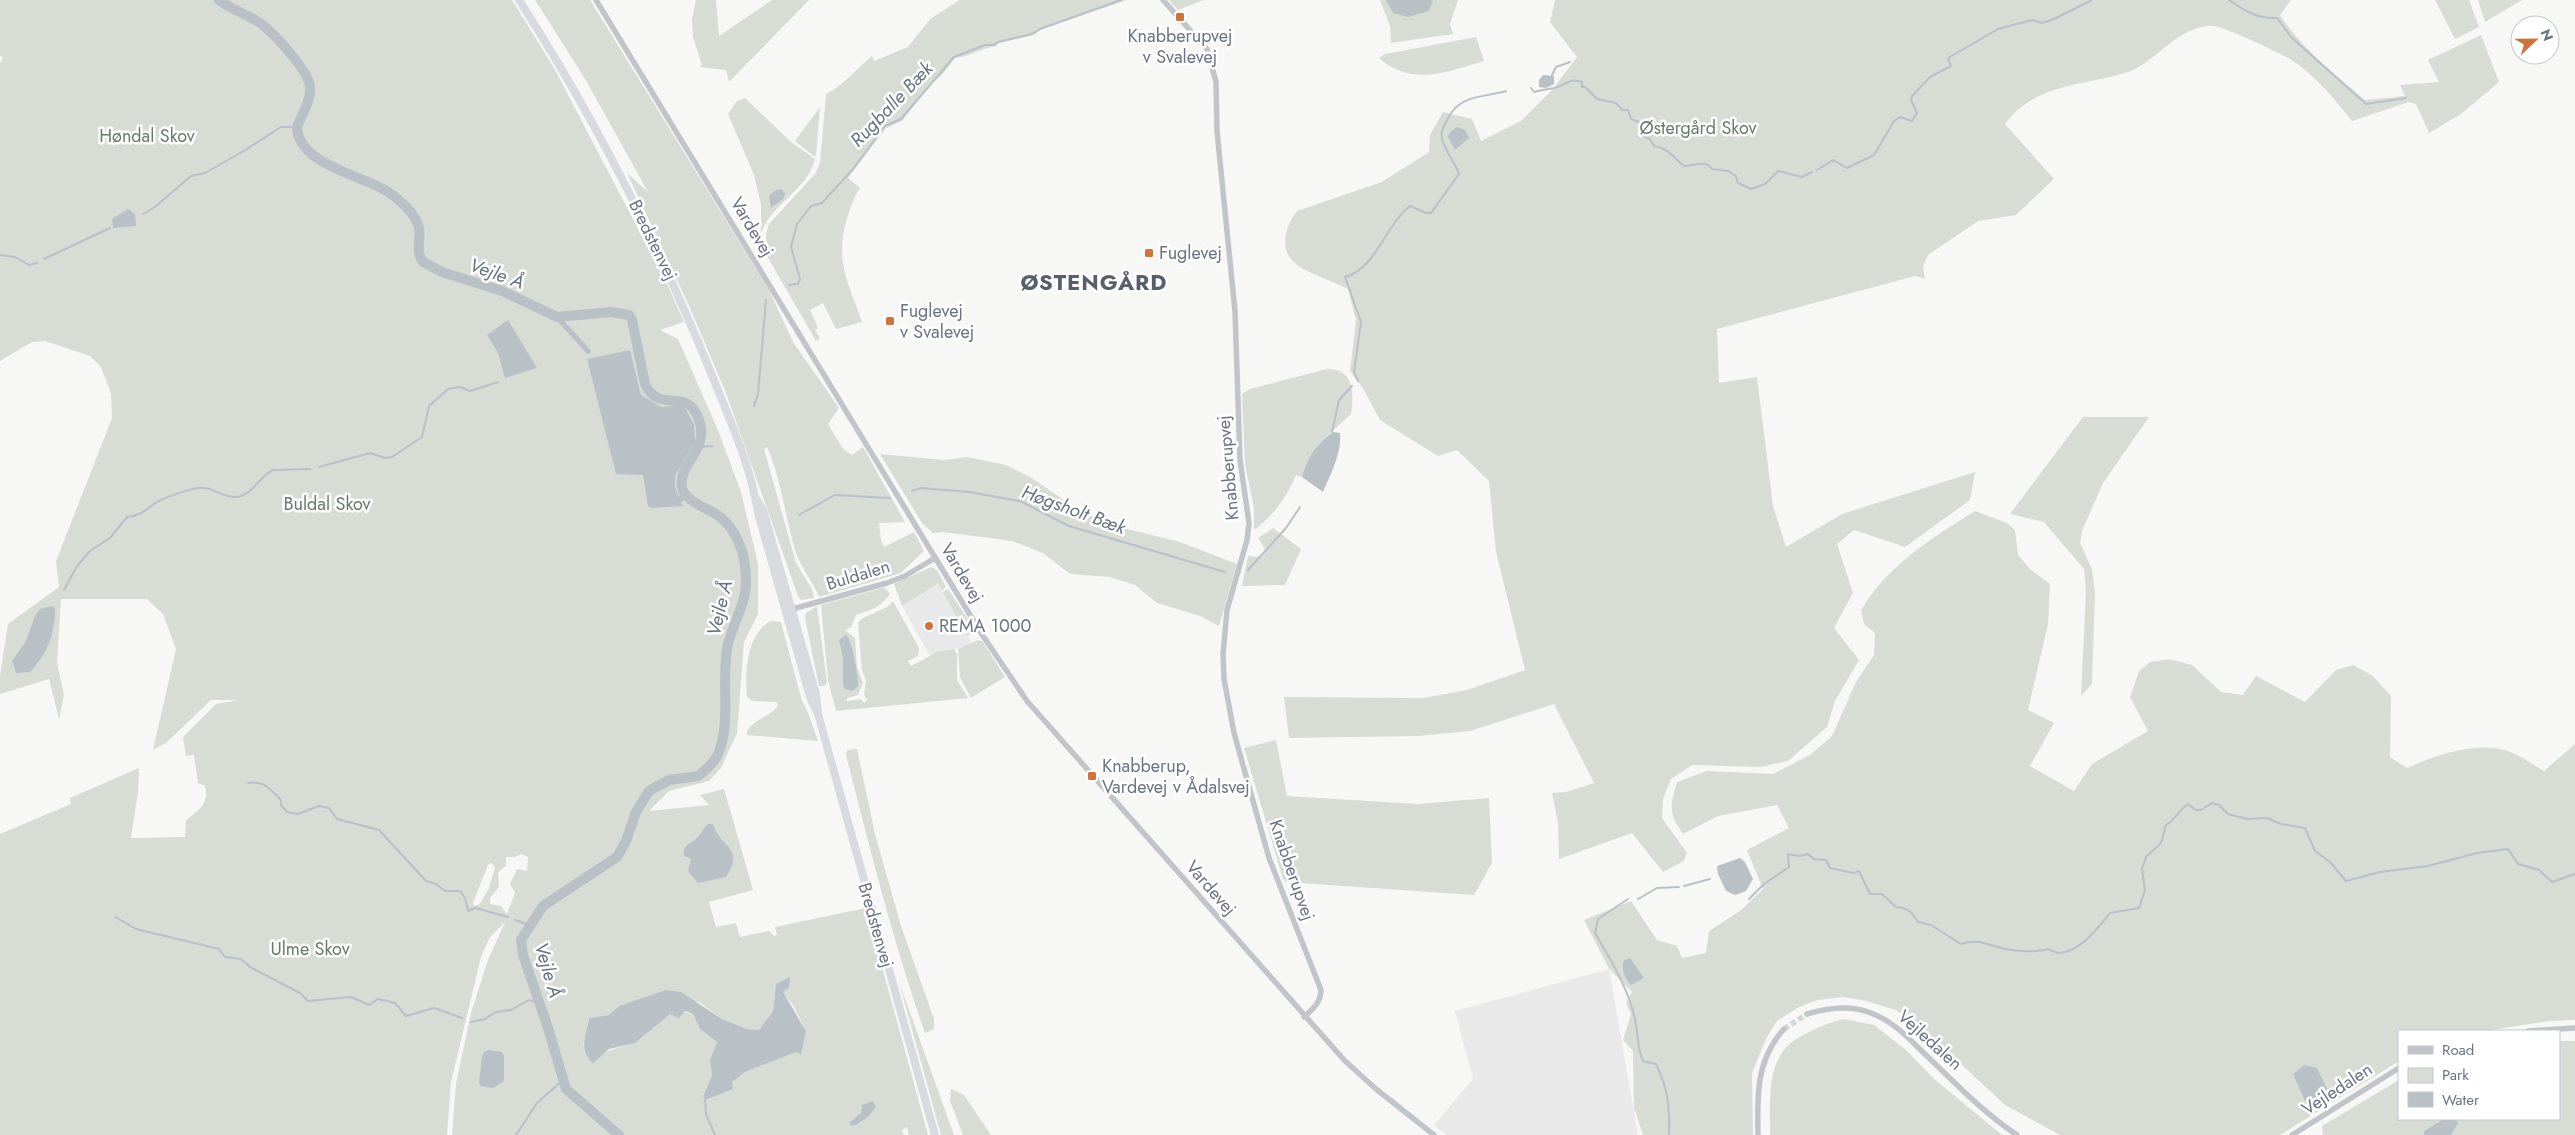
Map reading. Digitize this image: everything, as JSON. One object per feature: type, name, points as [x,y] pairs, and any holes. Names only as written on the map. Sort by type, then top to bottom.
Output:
[{"type":"highway","name":"Bredstenvej","points":[[518,0],[570,84],[649,231],[717,388],[755,496],[758,513],[816,694],[818,714],[935,1135]]},
{"type":"street","name":"Vardevej","points":[[596,0],[996,658],[1027,701],[1304,1017],[1345,1061],[1376,1089],[1434,1135]]},
{"type":"street","name":"Knabberupvej","points":[[1163,0],[1207,49],[1216,82],[1218,141],[1235,311],[1240,460],[1249,523],[1247,540],[1227,610],[1223,654],[1224,679],[1234,733],[1269,858],[1321,990],[1321,997],[1317,1004],[1304,1017]]},
{"type":"street","name":"Buldalen","points":[[789,610],[887,583],[905,576],[935,558]]},
{"type":"street","name":"Vejledalen","points":[[1807,1014],[1845,1008],[1869,1012],[1880,1017],[1902,1032],[1968,1096],[2017,1135]]},
{"type":"street","points":[[2544,1030],[2575,1028]]},
{"type":"street","points":[[1758,1135],[1757,1095],[1763,1063],[1772,1045],[1784,1029]]},
{"type":"street","name":"Vejledalen","points":[[2292,1135],[2398,1069]]},
{"type":"shaded area","points":[[939,584],[972,644],[930,656],[902,606]]},
{"type":"shaded area","points":[[1609,969],[1638,1135],[1447,1135],[1434,1125],[1473,1079],[1455,1011]]},
{"type":"green space","points":[[0,0],[512,0],[554,68],[668,286],[684,322],[660,330],[678,339],[718,430],[741,492],[758,564],[758,614],[744,642],[737,733],[721,768],[709,781],[669,791],[649,811],[709,805],[700,795],[724,789],[753,890],[709,902],[716,927],[736,923],[740,937],[769,931],[774,936],[777,935],[775,927],[866,908],[928,1135],[909,1135],[907,1127],[902,1130],[904,1135],[452,1135],[456,1084],[471,1013],[488,960],[505,922],[490,937],[481,957],[451,1082],[447,1135],[0,1135],[0,834],[71,804],[70,798],[139,768],[138,792],[131,838],[185,837],[186,820],[202,806],[206,792],[205,786],[198,783],[194,755],[186,756],[183,737],[216,704],[239,700],[211,700],[166,743],[153,750],[176,649],[163,614],[147,599],[61,599],[57,663],[64,695],[59,719],[49,679],[0,694],[0,675],[8,624],[59,587],[56,561],[112,418],[111,394],[101,367],[90,356],[45,341],[32,342],[0,361],[0,63],[3,58],[0,56]],"holes":[[[521,854],[528,857],[527,871],[517,869],[510,884],[515,893],[507,914],[501,906],[490,904],[490,898],[499,887],[498,872],[506,866],[506,857],[515,857]],[[491,863],[495,867],[489,888],[480,904],[474,906],[473,903],[488,865]],[[776,985],[793,1005],[806,1031],[800,1055],[796,1051],[745,1072],[705,1100],[703,1095],[712,1075],[710,1060],[717,1042],[700,1029],[693,1014],[682,1012],[670,1014],[659,1021],[639,1040],[598,1056],[583,1045],[589,1018],[610,1015],[619,1006],[699,1002],[722,1019],[747,1029],[759,1030],[773,1011]]]},
{"type":"green space","points":[[535,0],[590,0],[769,290],[793,342],[839,408],[828,424],[843,449],[852,455],[863,447],[905,522],[879,523],[881,540],[884,547],[914,532],[924,551],[901,573],[819,597],[796,553],[780,486],[767,447],[764,449],[796,563],[812,589],[814,598],[801,600],[798,596],[726,393],[690,308],[627,173],[648,192],[584,77]]},
{"type":"green space","points":[[696,0],[716,0],[719,36],[772,0],[809,0],[729,82],[726,70],[699,67],[702,65],[693,37],[692,19]]},
{"type":"green space","points":[[960,0],[1127,0],[1042,29],[1034,35],[999,43],[996,46],[955,58],[941,76],[930,84],[902,121],[886,128],[848,178],[860,188],[855,196],[845,226],[842,254],[847,279],[862,322],[836,329],[823,303],[810,310],[818,328],[815,330],[820,338],[816,341],[767,256],[766,234],[769,224],[815,174],[820,163],[826,94],[843,82],[872,56],[874,61],[908,47],[930,19]]},
{"type":"green space","points":[[1169,0],[1204,0],[1178,10]]},
{"type":"green space","points":[[1380,0],[1458,0],[1450,24],[1453,34],[1391,43],[1390,26]]},
{"type":"green space","name":"Østergård Skov","points":[[1555,0],[2291,0],[2280,15],[2298,39],[2320,61],[2365,100],[2405,96],[2400,85],[2439,82],[2428,60],[2481,35],[2499,82],[2461,114],[2429,133],[2416,104],[2409,102],[2352,121],[2316,79],[2290,59],[2228,30],[2211,26],[2199,28],[2177,38],[2137,68],[2111,77],[2046,93],[2017,111],[2005,124],[2054,179],[2016,215],[1978,221],[1928,255],[1923,266],[1925,279],[1915,276],[1717,329],[1719,383],[1757,377],[1773,506],[1786,547],[1842,514],[1975,472],[1970,500],[1905,547],[1854,530],[1837,544],[1853,593],[1834,628],[1859,660],[1835,701],[1827,727],[1788,761],[1761,767],[1692,765],[1671,779],[1663,799],[1662,818],[1687,853],[1684,861],[1663,872],[1632,833],[1559,859],[1558,823],[1552,793],[1566,792],[1594,783],[1554,704],[1470,731],[1418,736],[1289,738],[1284,697],[1423,698],[1467,690],[1525,670],[1496,552],[1489,481],[1457,450],[1438,456],[1380,420],[1363,388],[1350,371],[1356,320],[1348,289],[1295,263],[1287,251],[1285,237],[1297,211],[1382,182],[1429,152],[1430,135],[1443,112],[1472,119],[1481,141],[1521,121],[1552,90],[1577,57],[1550,22]]},
{"type":"green space","points":[[2435,0],[2469,0],[2479,27],[2455,39]]},
{"type":"green space","points":[[2478,0],[2522,0],[2485,22]]},
{"type":"green space","points":[[1476,37],[1484,61],[1443,73],[1417,75],[1404,72],[1391,67],[1379,58],[1385,54]]},
{"type":"green space","points":[[745,98],[791,142],[815,159],[805,180],[773,214],[761,233],[761,204],[754,175],[728,114],[737,101]]},
{"type":"green space","points":[[820,107],[816,155],[815,157],[795,141]]},
{"type":"green space","points":[[1327,369],[1343,373],[1347,378],[1352,391],[1351,414],[1315,450],[1305,467],[1302,477],[1296,475],[1279,506],[1254,530],[1254,508],[1245,465],[1242,394],[1250,389]]},
{"type":"green space","points":[[2083,417],[2149,417],[2103,483],[2082,531],[2080,543],[2092,569],[2095,594],[2092,684],[2081,696],[2086,591],[2084,569],[2044,522],[2010,514]]},
{"type":"green space","points":[[880,454],[944,460],[967,457],[1006,465],[1032,478],[1078,510],[1115,526],[1180,542],[1237,564],[1219,626],[1200,616],[1157,603],[1135,585],[1110,577],[1070,574],[1043,553],[1012,541],[943,532],[933,533],[922,523]]},
{"type":"green space","points":[[1975,511],[2007,523],[2015,530],[2018,555],[2031,570],[2050,584],[2048,624],[2028,710],[2054,723],[2030,766],[2074,791],[2092,764],[2148,731],[2130,697],[2139,671],[2150,662],[2169,659],[2192,665],[2221,692],[2243,695],[2256,676],[2305,702],[2336,670],[2353,665],[2373,676],[2391,696],[2390,757],[2407,768],[2459,750],[2487,748],[2513,753],[2544,771],[2575,744],[2575,1020],[2549,1021],[2491,1030],[2398,1030],[2398,1062],[2280,1135],[2060,1135],[2005,1105],[1933,1038],[1896,1010],[1862,1000],[1843,997],[1818,1000],[1799,1007],[1777,1021],[1767,1037],[1752,1073],[1753,1135],[1643,1135],[1634,1108],[1633,1051],[1623,1040],[1631,1014],[1626,1003],[1632,992],[1609,969],[1584,920],[1631,901],[1657,940],[1677,946],[1682,958],[1706,953],[1709,931],[1740,911],[1763,889],[1747,850],[1789,828],[1777,805],[1718,816],[1683,834],[1678,827],[1672,809],[1677,782],[1707,771],[1773,774],[1810,755],[1832,736],[1856,682],[1874,655],[1875,633],[1864,624],[1861,610],[1884,579],[1927,542]]},
{"type":"green space","points":[[1273,528],[1301,549],[1285,585],[1242,586],[1248,556],[1262,557],[1266,551],[1258,538]]},
{"type":"green space","points":[[931,567],[937,570],[946,587],[942,590],[938,584],[902,606],[894,584]]},
{"type":"green space","points":[[885,588],[890,594],[886,599],[875,608],[856,615],[851,627],[845,630],[855,638],[857,667],[863,683],[858,695],[847,698],[847,701],[861,699],[864,703],[867,700],[864,695],[866,680],[862,671],[858,623],[861,619],[887,607],[893,601],[919,648],[918,656],[908,661],[911,666],[937,652],[954,649],[957,654],[957,680],[968,698],[836,711],[828,680],[821,605]]},
{"type":"green space","points":[[948,589],[974,628],[974,633],[967,636],[943,592]]},
{"type":"green space","points":[[817,606],[827,683],[824,686],[819,686],[805,618],[806,613]]},
{"type":"green space","points":[[771,621],[781,622],[801,698],[818,741],[746,735],[752,725],[771,713],[778,705],[777,702],[753,701],[747,697],[747,666],[752,644],[756,635]]},
{"type":"green space","points":[[978,640],[983,642],[1005,677],[971,698],[960,677],[958,649]]},
{"type":"green space","points":[[1276,740],[1287,796],[1417,804],[1489,798],[1492,863],[1474,895],[1286,882],[1283,879],[1244,748]]},
{"type":"green space","points":[[857,749],[875,834],[901,926],[934,1019],[934,1029],[925,1033],[892,930],[846,755],[847,750]]},
{"type":"green space","points":[[899,982],[954,1135],[941,1135]]},
{"type":"green space","points":[[1844,1019],[1874,1025],[1906,1050],[1933,1078],[2002,1135],[1770,1135],[1770,1092],[1774,1070],[1783,1051],[1811,1031]]},
{"type":"green space","points":[[2560,1041],[2575,1041],[2575,1135],[2323,1135],[2322,1126],[2398,1081],[2398,1120],[2560,1120]]},
{"type":"green space","points":[[951,1089],[964,1095],[991,1135],[963,1135],[950,1101]]},
{"type":"water","points":[[1386,0],[1433,0],[1429,11],[1408,17],[1393,13]]},
{"type":"water","points":[[1543,75],[1554,76],[1554,84],[1546,88],[1539,87],[1539,80]]},
{"type":"water","points":[[1457,127],[1465,130],[1469,138],[1455,150],[1448,137],[1450,132]]},
{"type":"water","points":[[781,189],[785,193],[784,198],[771,208],[769,196],[774,191]]},
{"type":"water","points":[[128,209],[135,214],[136,226],[113,228],[112,219]]},
{"type":"water","points":[[508,320],[537,368],[505,378],[498,353],[487,335]]},
{"type":"water","points":[[630,350],[641,395],[661,407],[680,405],[685,408],[694,424],[695,442],[675,476],[675,488],[683,506],[652,508],[648,506],[643,475],[616,474],[587,359]]},
{"type":"water","points":[[1333,432],[1340,433],[1339,448],[1323,492],[1302,477],[1306,464],[1313,452]]},
{"type":"water","points":[[52,606],[55,608],[54,626],[42,658],[30,672],[16,673],[12,661],[26,641],[35,616],[40,609]]},
{"type":"water","points":[[846,635],[853,651],[857,676],[858,686],[853,691],[845,689],[843,685],[843,657],[839,640]]},
{"type":"water","points":[[708,824],[713,824],[716,832],[732,853],[733,859],[726,877],[698,883],[688,871],[691,859],[684,856],[684,852],[686,846],[698,837]]},
{"type":"water","points":[[1740,858],[1745,862],[1753,879],[1746,891],[1735,895],[1726,891],[1718,874],[1717,866]]},
{"type":"water","points":[[1630,958],[1644,978],[1631,985],[1625,977],[1623,970],[1624,960]]},
{"type":"water","points":[[790,977],[789,988],[783,992],[806,1031],[801,1055],[796,1052],[745,1072],[732,1082],[733,1089],[705,1100],[703,1096],[712,1075],[710,1060],[717,1042],[700,1029],[693,1014],[685,1011],[679,1018],[670,1014],[635,1043],[609,1049],[593,1063],[586,1053],[584,1042],[589,1018],[609,1015],[619,1006],[666,990],[681,992],[722,1019],[747,1029],[759,1030],[773,1011],[776,984]]},
{"type":"water","points":[[489,1050],[502,1052],[504,1056],[504,1081],[493,1088],[481,1086],[479,1083],[482,1056],[484,1052]]},
{"type":"water","points":[[2305,1065],[2317,1068],[2327,1089],[2327,1094],[2311,1105],[2305,1101],[2293,1074]]},
{"type":"water","points":[[873,1101],[876,1107],[869,1116],[852,1126],[849,1123],[861,1113],[862,1105]]},
{"type":"water","points":[[2442,1120],[2456,1120],[2458,1123],[2451,1135],[2424,1135],[2424,1131]]},
{"type":"waterway","name":"Vejle Å","points":[[219,0],[260,23],[297,62],[304,72],[310,87],[308,102],[297,127],[300,139],[307,150],[318,159],[383,189],[405,206],[414,217],[419,228],[419,254],[423,262],[442,272],[502,291],[557,317],[611,312],[629,315],[632,320],[645,384],[650,393],[663,400],[684,402],[691,406],[701,425],[699,445],[685,470],[682,488],[688,497],[726,522],[742,551],[746,577],[744,598],[728,644],[725,671],[724,728],[718,754],[698,776],[669,780],[649,791],[636,812],[626,841],[617,857],[543,906],[521,940],[523,955],[566,1089],[619,1135]]},
{"type":"waterway","name":"Rugballe Bæk","points":[[789,285],[798,284],[800,279],[791,247],[797,224],[811,206],[822,203],[853,169],[885,126],[901,119],[954,57],[985,45],[994,45],[998,42],[1032,34],[1040,29],[1121,0]]},
{"type":"waterway","name":"Høgsholt Bæk","points":[[1817,170],[1833,160],[1847,168],[1874,155],[1894,121],[1900,117],[1912,121],[1917,113],[1911,100],[1912,96],[1930,77],[1951,66],[1948,58],[1998,29],[2032,20],[2042,23],[2092,0]]},
{"type":"waterway","name":"Høgsholt Bæk","points":[[2229,0],[2252,14],[2277,18],[2292,38],[2366,104],[2406,98]]},
{"type":"waterway","points":[[1552,75],[1556,67],[1570,62]]},
{"type":"waterway","name":"Høgsholt Bæk","points":[[1531,88],[1534,92],[1555,88],[1574,80],[1582,82],[1582,87],[1585,87],[1597,99],[1616,103],[1622,110],[1628,110],[1631,119],[1641,123],[1642,135],[1650,139],[1654,146],[1667,151],[1684,166],[1706,164],[1712,169],[1728,171],[1736,176],[1738,183],[1751,189],[1765,184],[1778,171],[1802,177],[1812,172]]},
{"type":"waterway","name":"Høgsholt Bæk","points":[[1358,381],[1354,372],[1361,322],[1345,277],[1365,265],[1394,224],[1410,206],[1426,213],[1431,213],[1459,174],[1445,148],[1442,136],[1444,127],[1458,105],[1472,98],[1506,91]]},
{"type":"waterway","points":[[143,214],[155,207],[191,176],[205,173],[281,127],[297,127]]},
{"type":"waterway","points":[[44,259],[110,228]]},
{"type":"waterway","points":[[0,255],[15,257],[29,265],[37,263]]},
{"type":"waterway","name":"Rugballe Bæk","points":[[754,406],[758,394],[766,300]]},
{"type":"waterway","points":[[557,317],[588,351]]},
{"type":"waterway","points":[[319,467],[370,453],[385,458],[392,457],[422,437],[429,406],[448,389],[460,387],[470,391],[498,382]]},
{"type":"waterway","name":"Høgsholt Bæk","points":[[1332,432],[1339,400],[1352,386]]},
{"type":"waterway","name":"Rugballe Bæk","points":[[699,447],[713,446]]},
{"type":"waterway","points":[[64,590],[77,566],[90,551],[110,538],[127,517],[140,514],[160,500],[197,488],[208,489],[235,497],[241,496],[250,491],[264,476],[273,470],[310,469]]},
{"type":"waterway","name":"Høgsholt Bæk","points":[[912,491],[921,488],[969,492],[1020,501],[1069,526],[1225,572]]},
{"type":"waterway","points":[[674,501],[681,499],[684,494]]},
{"type":"waterway","name":"Høgsholt Bæk","points":[[799,515],[835,495],[890,498]]},
{"type":"waterway","name":"Høgsholt Bæk","points":[[1248,570],[1286,528],[1300,507]]},
{"type":"waterway","points":[[248,783],[254,782],[266,786],[281,800],[281,805],[287,812],[298,814],[319,806],[329,808],[337,819],[379,830],[426,881],[436,884],[445,891],[460,891],[465,898],[468,911],[475,908],[508,917]]},
{"type":"waterway","points":[[1749,899],[1764,884],[1789,867],[1788,854],[1799,856],[1808,854],[1814,859],[1826,860],[1830,868],[1853,873],[1859,871],[1870,894],[1882,894],[1896,907],[1909,911],[1918,922],[1931,925],[1961,944],[1975,942],[2016,950],[2037,951],[2048,949],[2058,953],[2067,952],[2088,938],[2110,913],[2139,908],[2145,890],[2142,869],[2146,857],[2161,843],[2166,825],[2188,804],[2196,810],[2201,810],[2212,803],[2219,805],[2228,814],[2247,819],[2267,818],[2281,824],[2305,828],[2315,851],[2330,862],[2346,881],[2380,872],[2428,866],[2477,853],[2508,849],[2518,864],[2539,870],[2552,882],[2575,874]]},
{"type":"waterway","points":[[1684,886],[1710,879]]},
{"type":"waterway","points":[[1638,899],[1657,888],[1679,887]]},
{"type":"waterway","points":[[1628,899],[1598,919],[1595,933],[1613,964],[1628,996],[1635,1019],[1643,1061],[1656,1064],[1666,1090],[1669,1135]]},
{"type":"waterway","points":[[115,917],[136,929],[219,949],[225,957],[241,959],[250,967],[300,993],[308,1001],[351,997],[369,1005],[378,999],[395,1003],[406,1016],[434,1008],[462,1018]]},
{"type":"waterway","points":[[515,920],[529,925]]},
{"type":"waterway","points":[[471,1022],[485,1019],[496,1012],[511,1010],[529,1000],[539,1003]]},
{"type":"waterway","points":[[516,1135],[537,1103],[562,1081]]},
{"type":"waterway","points":[[705,1100],[706,1114],[715,1135]]},
{"type":"tunnel","points":[[1784,1029],[1807,1014]]},
{"type":"place","name":"Knabberupvej v Svalevej","points":[[1180,17]]},
{"type":"place","name":"Fuglevej","points":[[1149,253]]},
{"type":"place","name":"Fuglevej v Svalevej","points":[[890,321]]},
{"type":"place","name":"REMA 1000","points":[[929,626]]},
{"type":"place","name":"Knabberup, Vardevej v Ådalsvej","points":[[1092,776]]},
{"type":"district","name":"ØSTENGÅRD","points":[[1094,282]]},
{"type":"park label","name":"Høndal Skov","points":[[147,136]]},
{"type":"park label","name":"Buldal Skov","points":[[327,504]]},
{"type":"park label","name":"Ulme Skov","points":[[310,949]]}]
